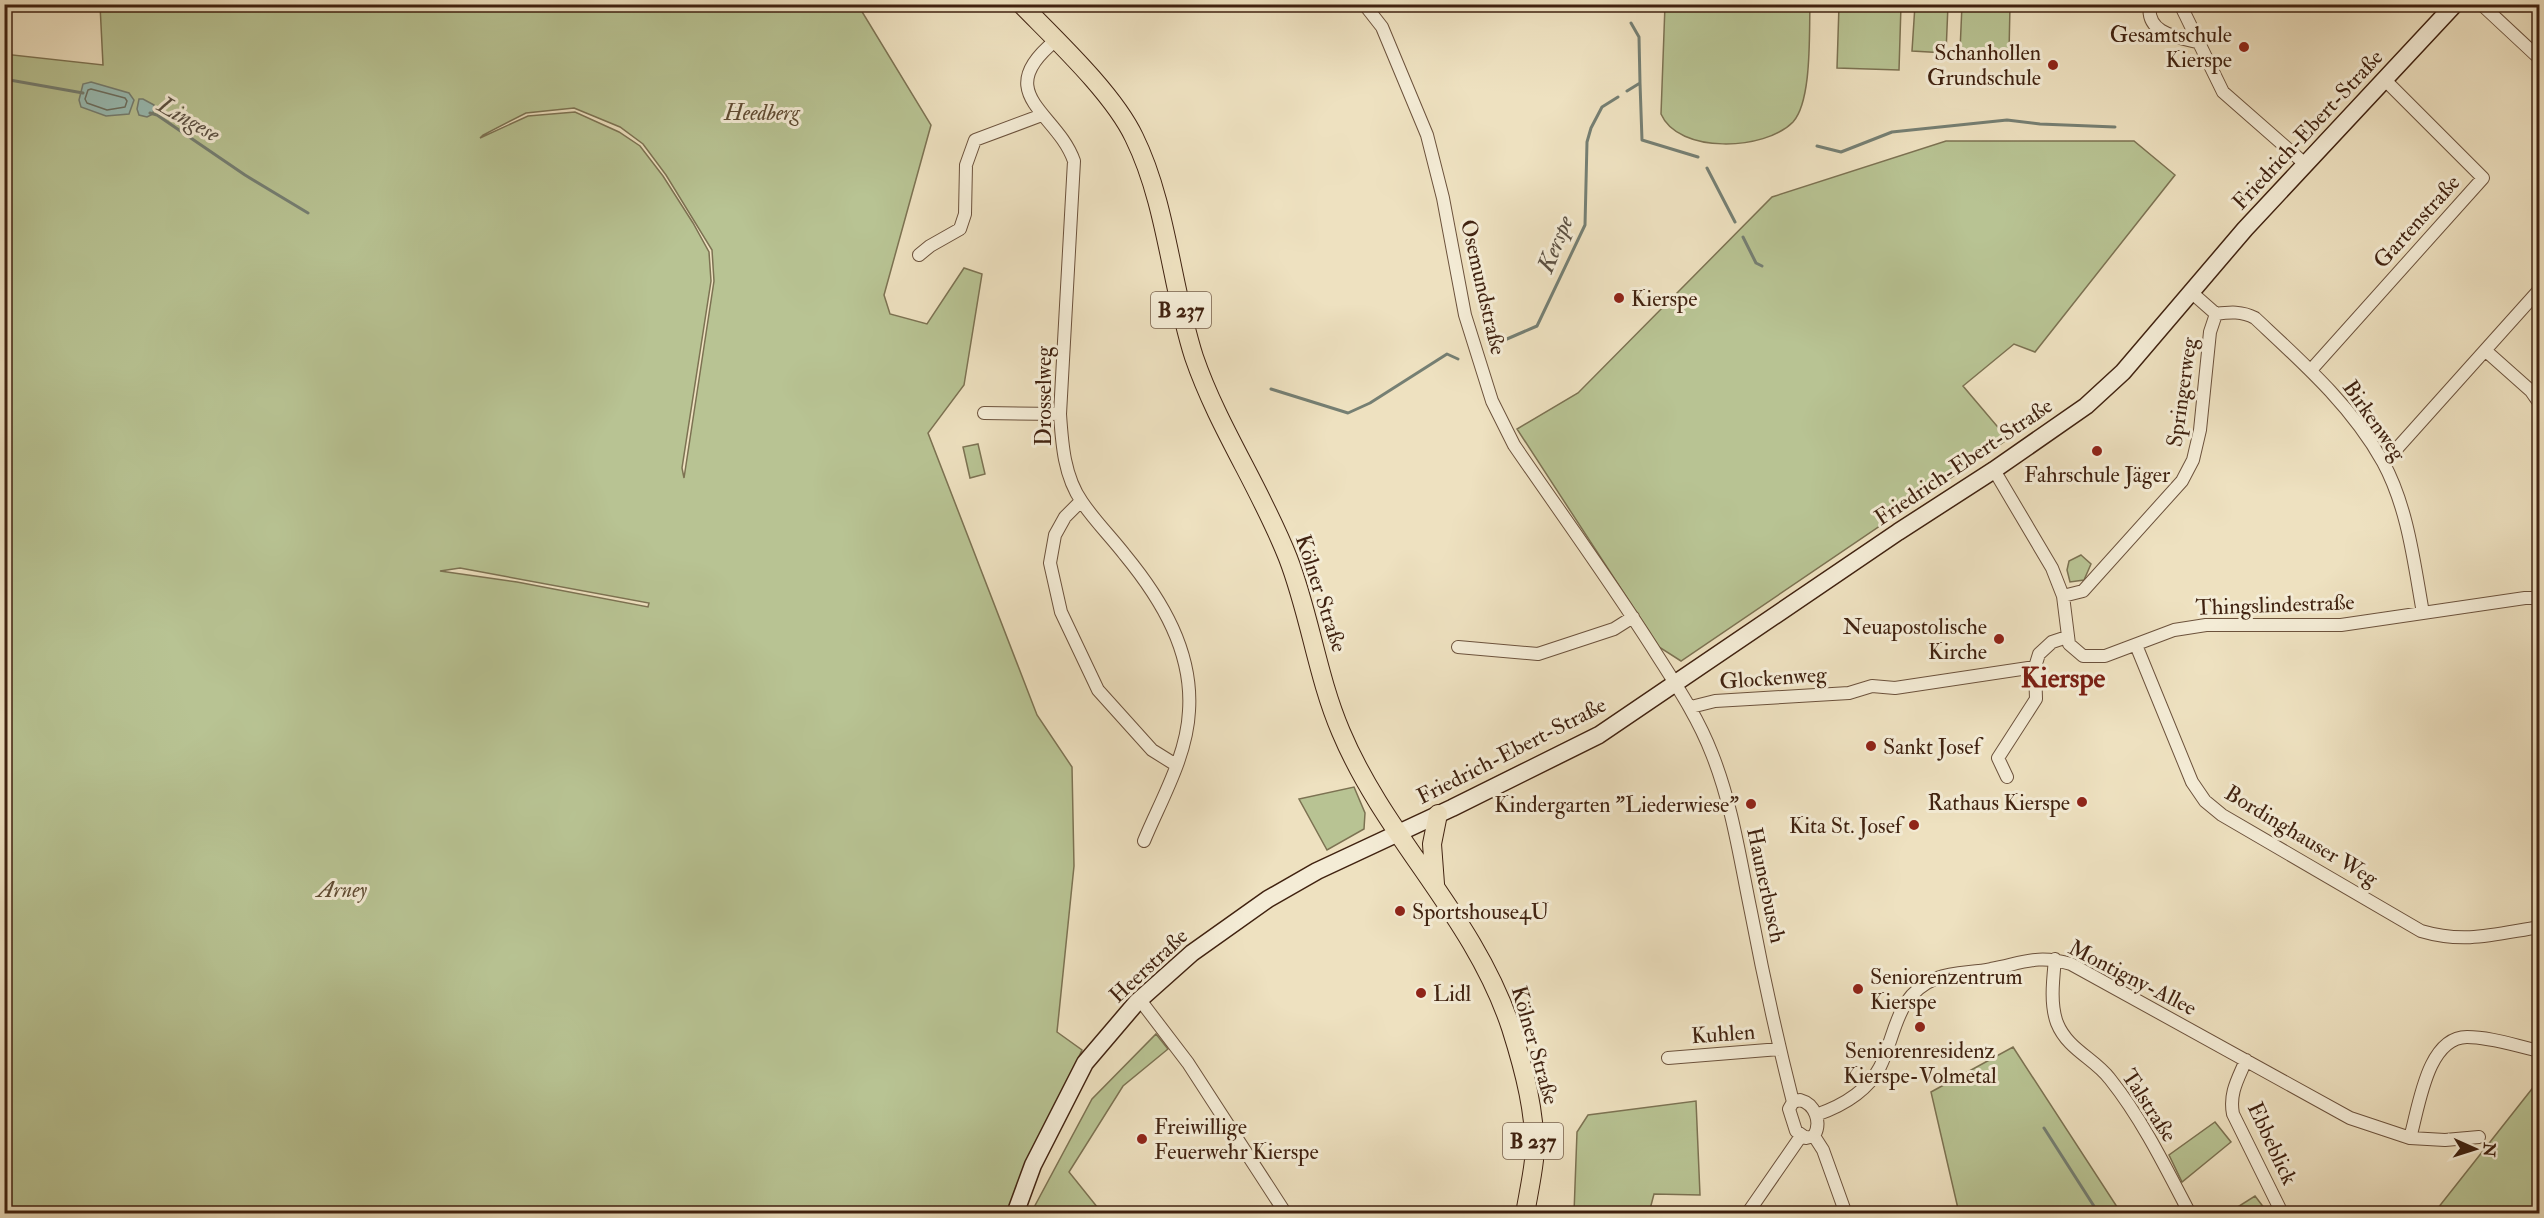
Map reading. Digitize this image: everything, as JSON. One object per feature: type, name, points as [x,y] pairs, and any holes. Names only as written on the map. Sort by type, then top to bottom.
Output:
[{"type":"main road","name":"Kölner Straße","points":[[1021,4],[1105,93],[1133,134],[1146,165],[1182,315],[1203,381],[1217,413],[1260,494],[1288,558],[1339,729],[1354,762],[1473,943],[1495,987],[1520,1062],[1533,1136],[1534,1160],[1525,1214]]},
{"type":"main road","name":"Friedrich-Ebert-Straße","points":[[1398,832],[1599,735],[1898,531],[1994,470],[2103,392],[2123,372],[2304,163],[2455,4]]},
{"type":"main road","points":[[1435,886],[1432,844],[1438,814]]},
{"type":"main road","name":"Heerstraße","points":[[1015,1214],[1033,1165],[1085,1063],[1140,1000],[1192,953],[1268,899],[1317,871],[1398,832]]},
{"type":"street","name":"Osemundstraße","points":[[1364,4],[1382,27],[1427,135],[1443,198],[1465,315],[1492,401],[1514,446],[1633,617],[1676,684]]},
{"type":"street","points":[[2150,4],[2149,12],[2153,22],[2162,33],[2197,42]]},
{"type":"street","points":[[2180,4],[2223,92],[2304,163]]},
{"type":"street","points":[[2481,4],[2540,58]]},
{"type":"street","name":"Drosselweg","points":[[1055,41],[1034,61],[1028,76],[1028,94],[1042,115],[1070,148],[1074,161],[1060,414],[1062,452],[1081,501],[1128,558],[1171,620],[1189,675],[1189,713],[1183,745],[1144,840]]},
{"type":"street","name":"Gartenstraße","points":[[2310,370],[2483,178],[2384,79]]},
{"type":"street","points":[[919,255],[960,229],[965,214],[966,165],[975,140],[1042,115]]},
{"type":"street","points":[[2384,463],[2540,289]]},
{"type":"street","name":"Springerweg","points":[[2063,596],[2083,591],[2182,481],[2193,460],[2200,430],[2210,332],[2216,314],[2191,292]]},
{"type":"street","name":"Birkenweg","points":[[2216,314],[2245,313],[2255,318],[2346,408],[2384,463],[2409,532],[2423,613]]},
{"type":"street","points":[[2486,351],[2531,391],[2540,404]]},
{"type":"street","points":[[984,413],[1060,414]]},
{"type":"street","points":[[1994,470],[2052,568],[2063,596],[2067,637],[2045,646],[2039,654],[2036,667],[2036,699],[1998,758],[2007,777]]},
{"type":"street","points":[[1081,501],[1065,517],[1055,534],[1050,563],[1061,612],[1098,690],[1152,750],[1176,765]]},
{"type":"street","name":"Thingslindestraße","points":[[2067,637],[2074,650],[2083,656],[2093,657],[2136,645],[2174,630],[2206,625],[2341,625],[2540,598]]},
{"type":"street","points":[[1458,646],[1538,654],[1614,629],[1633,617]]},
{"type":"street","name":"Bordinghauser Weg","points":[[2136,645],[2192,782],[2205,801],[2222,815],[2421,931],[2445,938],[2468,938],[2540,927]]},
{"type":"street","name":"Glockenweg","points":[[1691,707],[1715,701],[1849,693],[1872,686],[1895,688],[2036,667]]},
{"type":"street","name":"Haunerbusch","points":[[1676,684],[1691,707],[1711,751],[1726,794],[1793,1102]]},
{"type":"street","name":"Montigny-Allee","points":[[1816,1114],[1851,1099],[1870,1081],[1880,1067],[1896,1020],[1907,999],[1918,988],[1937,978],[2038,958],[2055,959],[2071,964],[2350,1118],[2410,1138],[2445,1140],[2479,1137]]},
{"type":"street","name":"Talstraße","points":[[2055,959],[2053,992],[2056,1021],[2062,1034],[2082,1055],[2109,1077],[2124,1098],[2169,1173],[2190,1214]]},
{"type":"street","points":[[1140,1000],[1188,1063],[1286,1214]]},
{"type":"street","points":[[2410,1138],[2430,1068],[2437,1052],[2449,1041],[2464,1037],[2478,1038],[2540,1051]]},
{"type":"street","name":"Kuhlen","points":[[1668,1058],[1780,1049]]},
{"type":"street","name":"Ebbeblick","points":[[2247,1060],[2232,1092],[2230,1102],[2233,1114],[2280,1209]]},
{"type":"street","points":[[1800,1100],[1807,1102],[1816,1114],[1818,1130],[1814,1136],[1806,1138],[1801,1136],[1791,1119],[1790,1109],[1793,1102],[1800,1100]]},
{"type":"street","points":[[1747,1214],[1801,1136]]},
{"type":"street","points":[[1814,1136],[1823,1150],[1846,1214]]},
{"type":"green space","name":"Arney","points":[[100,5],[858,5],[931,125],[884,295],[890,314],[927,324],[964,268],[982,274],[964,385],[928,433],[1037,715],[1072,767],[1074,866],[1057,1032],[1082,1050],[1006,1213],[5,1213],[4,54],[103,65]],"holes":[[[574,108],[620,127],[643,144],[666,175],[712,250],[714,281],[684,478],[682,468],[711,281],[709,252],[693,223],[663,176],[640,146],[619,132],[575,112],[528,116],[480,138],[526,113]],[[460,568],[649,603],[648,607],[517,582],[440,571]]]},
{"type":"green space","points":[[1665,5],[1810,5],[1809,49],[1804,99],[1793,122],[1780,132],[1763,139],[1723,144],[1703,142],[1685,136],[1670,127],[1661,114]]},
{"type":"green space","points":[[1839,5],[1901,5],[1899,70],[1837,68]]},
{"type":"green space","points":[[1915,5],[1948,5],[1946,53],[1912,51]]},
{"type":"green space","points":[[1962,5],[2010,5],[2009,53],[1960,51]]},
{"type":"green space","points":[[1946,141],[2134,141],[2175,175],[2035,352],[2014,344],[1963,386],[2008,439],[1681,661],[1659,647],[1517,429],[1578,393],[1772,197]]},
{"type":"green space","points":[[978,444],[985,474],[970,478],[963,447]]},
{"type":"green space","points":[[2081,555],[2091,564],[2084,580],[2070,582],[2067,570],[2069,561]]},
{"type":"green space","points":[[1354,787],[1365,813],[1364,829],[1327,850],[1299,799]]},
{"type":"green space","points":[[1156,1034],[1168,1049],[1123,1086],[1069,1172],[1102,1213],[1031,1213],[1092,1099]]},
{"type":"green space","points":[[2013,1047],[2121,1213],[1959,1213],[1931,1092]]},
{"type":"green space","points":[[2539,1080],[2539,1213],[2434,1213]]},
{"type":"green space","points":[[1696,1101],[1700,1195],[1654,1194],[1649,1213],[1574,1213],[1577,1132],[1588,1115]]},
{"type":"green space","points":[[2215,1122],[2231,1142],[2182,1182],[2169,1155]]},
{"type":"green space","points":[[2255,1196],[2268,1213],[2228,1213]]},
{"type":"water","points":[[91,82],[129,93],[134,100],[129,114],[106,116],[81,107],[79,100],[83,84]]},
{"type":"water","points":[[139,99],[154,105],[153,114],[147,117],[139,115],[137,109]]},
{"type":"waterway","name":"Kerspe","points":[[1609,4],[1618,8]]},
{"type":"waterway","name":"Kerspe","points":[[1627,91],[1640,83],[1639,37],[1631,23]]},
{"type":"waterway","name":"Lingese","points":[[4,79],[83,93]]},
{"type":"waterway","points":[[1640,83],[1642,140],[1698,157]]},
{"type":"waterway","name":"Kerspe","points":[[1493,345],[1537,326],[1585,225],[1587,142],[1591,128],[1602,107],[1618,97]]},
{"type":"waterway","name":"Lingese","points":[[150,113],[157,115],[245,175],[308,213]]},
{"type":"waterway","points":[[1817,146],[1841,152],[1892,132],[2007,120],[2040,124],[2115,127]]},
{"type":"waterway","points":[[1707,168],[1735,222]]},
{"type":"waterway","points":[[1743,237],[1756,263],[1762,266]]},
{"type":"waterway","name":"Kerspe","points":[[1271,389],[1348,413],[1370,403],[1447,354],[1458,359]]},
{"type":"waterway","points":[[2044,1128],[2099,1214]]},
{"type":"place","name":"Gesamtschule Kierspe","points":[[2244,47]]},
{"type":"place","name":"Schanhollen Grundschule","points":[[2053,65]]},
{"type":"place","name":"Kierspe","points":[[1619,298]]},
{"type":"place","name":"Fahrschule Jäger","points":[[2097,451]]},
{"type":"place","name":"Neuapostolische Kirche","points":[[1999,639]]},
{"type":"place","name":"Sankt Josef","points":[[1871,746]]},
{"type":"place","name":"Rathaus Kierspe","points":[[2082,802]]},
{"type":"place","name":"Kindergarten \"Liederwiese\"","points":[[1751,804]]},
{"type":"place","name":"Kita St. Josef","points":[[1914,825]]},
{"type":"place","name":"Sportshouse4U","points":[[1400,911]]},
{"type":"place","name":"Seniorenzentrum Kierspe","points":[[1858,989]]},
{"type":"place","name":"Lidl","points":[[1421,993]]},
{"type":"place","name":"Seniorenresidenz Kierspe-Volmetal","points":[[1920,1027]]},
{"type":"place","name":"Freiwillige Feuerwehr Kierspe","points":[[1142,1139]]},
{"type":"district","name":"Kierspe","points":[[2063,677]]},
{"type":"park label","name":"Heedberg","points":[[762,112]]}]
